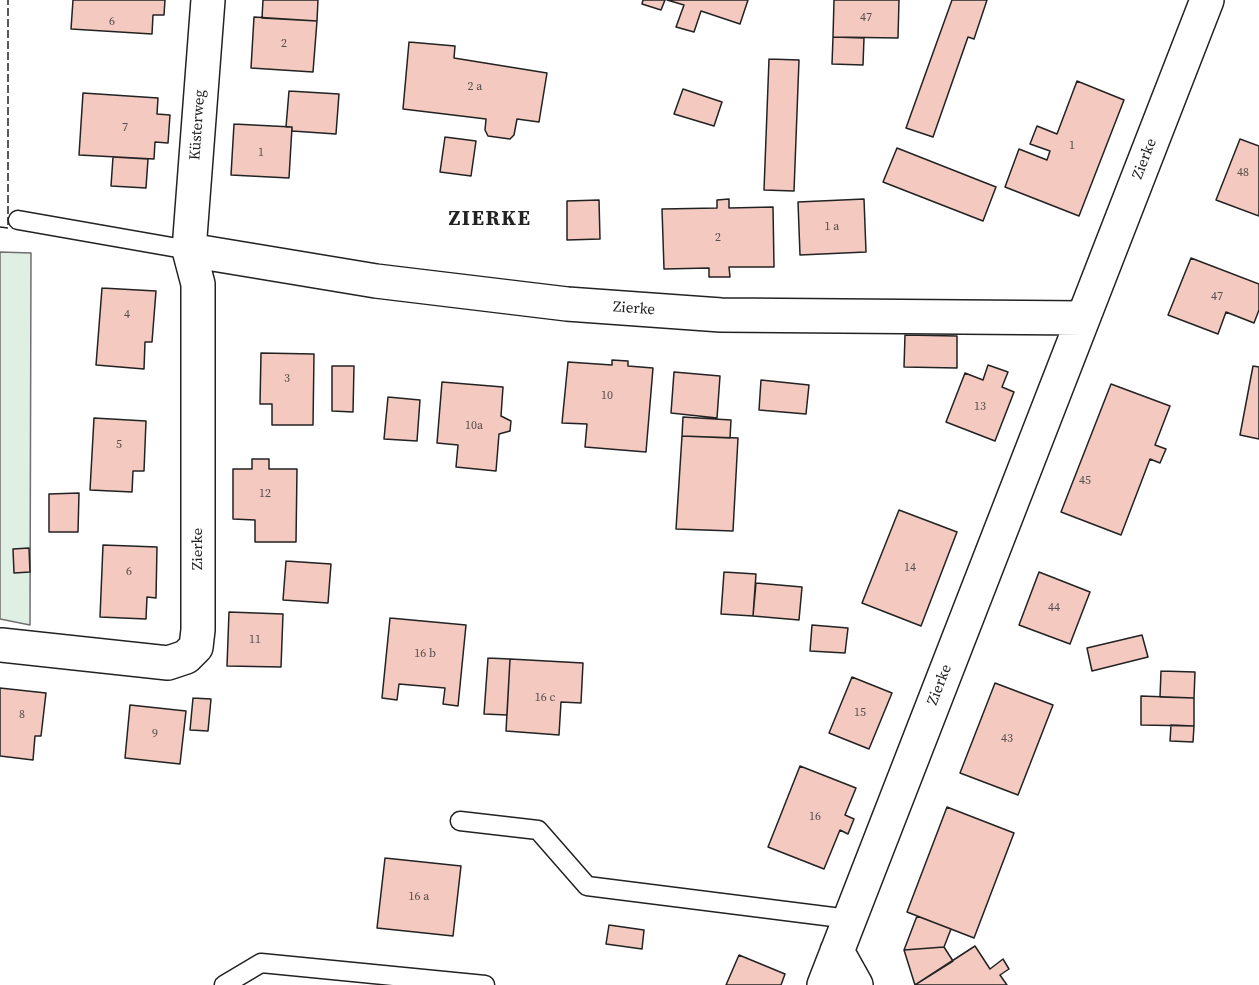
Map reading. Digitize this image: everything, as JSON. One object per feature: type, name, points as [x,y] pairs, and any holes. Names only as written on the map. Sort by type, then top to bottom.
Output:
[{"type":"street","name":"Küsterweg","points":[[189,250],[208,0]]},
{"type":"street","name":"Zierke","points":[[824,985],[1207,0]]},
{"type":"street","name":"Zierke","points":[[1,645],[168,663],[186,657],[196,647],[198,630],[198,284],[189,250],[376,281],[579,305],[721,315],[1083,318]]},
{"type":"street","points":[[837,951],[856,985]]},
{"type":"lane","name":"Zierke","points":[[18,220],[189,250]]},
{"type":"lane","points":[[460,821],[538,830],[587,886],[849,919]]},
{"type":"lane","points":[[224,985],[261,963],[485,985]]},
{"type":"green space","points":[[0,252],[31,253],[30,625],[0,619]]},
{"type":"building","points":[[73,0],[165,0],[164,15],[153,15],[152,34],[71,29]]},
{"type":"building","points":[[263,0],[318,0],[317,21],[262,18]]},
{"type":"building","points":[[643,0],[665,0],[661,10],[642,4]]},
{"type":"building","points":[[667,0],[748,0],[740,24],[701,11],[694,32],[676,27],[684,5]]},
{"type":"building","points":[[834,0],[899,0],[898,38],[833,37]]},
{"type":"building","points":[[952,0],[987,0],[974,39],[968,37],[933,137],[906,128]]},
{"type":"building","points":[[254,17],[317,21],[313,72],[251,68]]},
{"type":"building","points":[[833,37],[864,38],[863,65],[832,64]]},
{"type":"building","points":[[409,42],[455,46],[454,58],[547,73],[539,122],[517,119],[514,135],[510,139],[488,136],[485,130],[486,119],[403,109]]},
{"type":"building","points":[[769,59],[799,60],[794,191],[764,190]]},
{"type":"building","points":[[1077,81],[1124,100],[1079,216],[1005,187],[1019,149],[1047,160],[1050,151],[1030,144],[1037,126],[1057,134]]},
{"type":"building","points":[[683,89],[722,102],[714,126],[674,114]]},
{"type":"building","points":[[289,91],[339,94],[336,134],[292,131],[292,127],[286,127]]},
{"type":"building","points":[[83,93],[158,98],[157,114],[170,115],[168,143],[155,142],[154,159],[79,155]]},
{"type":"building","points":[[234,124],[292,127],[289,178],[231,175]]},
{"type":"building","points":[[445,137],[476,141],[471,176],[440,172]]},
{"type":"building","points":[[1240,139],[1259,146],[1259,216],[1216,200]]},
{"type":"building","points":[[897,148],[996,187],[983,221],[883,182]]},
{"type":"building","points":[[113,157],[148,159],[146,188],[111,186]]},
{"type":"building","points":[[729,199],[729,208],[773,207],[774,267],[729,267],[730,277],[709,277],[709,268],[664,269],[662,209],[717,208],[717,200]]},
{"type":"building","points":[[864,199],[866,252],[800,255],[798,202]]},
{"type":"building","points":[[599,200],[600,239],[567,240],[567,201]]},
{"type":"building","points":[[1191,258],[1259,284],[1259,310],[1254,323],[1226,312],[1218,334],[1168,315]]},
{"type":"building","points":[[102,288],[156,291],[152,342],[145,342],[144,369],[96,365]]},
{"type":"building","points":[[905,335],[957,336],[957,368],[904,367]]},
{"type":"building","points":[[261,353],[314,354],[313,425],[272,425],[272,404],[260,404]]},
{"type":"building","points":[[612,360],[628,361],[628,366],[653,368],[646,452],[585,447],[587,424],[562,423],[568,362],[612,365]]},
{"type":"building","points":[[988,365],[1008,372],[1002,387],[1014,392],[995,441],[946,422],[965,373],[983,380]]},
{"type":"building","points":[[332,366],[354,366],[353,412],[332,411]]},
{"type":"building","points":[[1253,366],[1259,367],[1259,439],[1240,435]]},
{"type":"building","points":[[674,372],[720,376],[717,418],[671,413]]},
{"type":"building","points":[[761,380],[809,385],[806,414],[759,410]]},
{"type":"building","points":[[442,382],[503,387],[501,416],[511,421],[510,431],[499,434],[496,471],[456,467],[458,445],[437,443]]},
{"type":"building","points":[[1111,384],[1170,406],[1155,445],[1166,449],[1160,463],[1150,459],[1121,535],[1061,512]]},
{"type":"building","points":[[388,397],[420,400],[417,441],[384,439]]},
{"type":"building","points":[[683,417],[731,420],[730,438],[682,436]]},
{"type":"building","points":[[94,418],[146,421],[144,471],[133,471],[132,492],[90,490]]},
{"type":"building","points":[[682,436],[738,438],[733,531],[676,529]]},
{"type":"building","points":[[252,459],[269,459],[269,469],[297,469],[296,542],[255,542],[255,520],[233,519],[233,469],[252,469]]},
{"type":"building","points":[[79,493],[78,532],[49,532],[49,494]]},
{"type":"building","points":[[899,510],[957,532],[921,626],[862,603]]},
{"type":"building","points":[[103,545],[157,547],[156,598],[147,597],[146,619],[100,617]]},
{"type":"building","points":[[29,548],[30,572],[14,573],[13,549]]},
{"type":"building","points":[[286,561],[331,564],[328,603],[283,600]]},
{"type":"building","points":[[724,572],[756,574],[753,616],[721,614]]},
{"type":"building","points":[[1039,572],[1090,592],[1070,644],[1019,625]]},
{"type":"building","points":[[756,583],[802,587],[799,620],[753,616]]},
{"type":"building","points":[[229,612],[283,614],[281,667],[227,666]]},
{"type":"building","points":[[390,618],[466,625],[458,706],[443,704],[445,688],[399,684],[397,700],[382,698]]},
{"type":"building","points":[[812,625],[848,628],[845,653],[810,651]]},
{"type":"building","points":[[1142,635],[1148,657],[1092,671],[1087,648]]},
{"type":"building","points":[[488,658],[510,659],[507,715],[484,714]]},
{"type":"building","points":[[510,659],[583,663],[581,703],[561,702],[559,735],[506,731]]},
{"type":"building","points":[[1161,671],[1195,672],[1194,698],[1160,697]]},
{"type":"building","points":[[852,677],[892,693],[869,749],[829,733]]},
{"type":"building","points":[[995,683],[1053,705],[1018,795],[960,773]]},
{"type":"building","points":[[0,688],[46,693],[41,736],[35,736],[33,760],[0,756]]},
{"type":"building","points":[[1141,696],[1194,698],[1194,726],[1141,725]]},
{"type":"building","points":[[193,698],[211,699],[208,731],[190,730]]},
{"type":"building","points":[[130,705],[186,711],[180,764],[125,758]]},
{"type":"building","points":[[1171,725],[1194,726],[1193,742],[1170,741]]},
{"type":"building","points":[[800,766],[856,788],[845,815],[854,819],[848,834],[840,830],[824,869],[768,847]]},
{"type":"building","points":[[947,807],[1014,833],[974,938],[907,912]]},
{"type":"building","points":[[385,858],[461,866],[453,936],[377,928]]},
{"type":"building","points":[[917,916],[951,929],[944,947],[904,950]]},
{"type":"building","points":[[609,925],[644,930],[642,949],[606,944]]},
{"type":"building","points":[[975,946],[990,969],[1003,959],[1009,969],[1000,975],[1007,985],[915,985]]},
{"type":"building","points":[[944,947],[953,961],[915,985],[904,950]]},
{"type":"building","points":[[739,955],[785,974],[781,985],[726,985]]},
{"type":"fence","points":[[0,227],[8,228],[8,0]]},
{"type":"district","name":"ZIERKE","points":[[490,220]]}]
